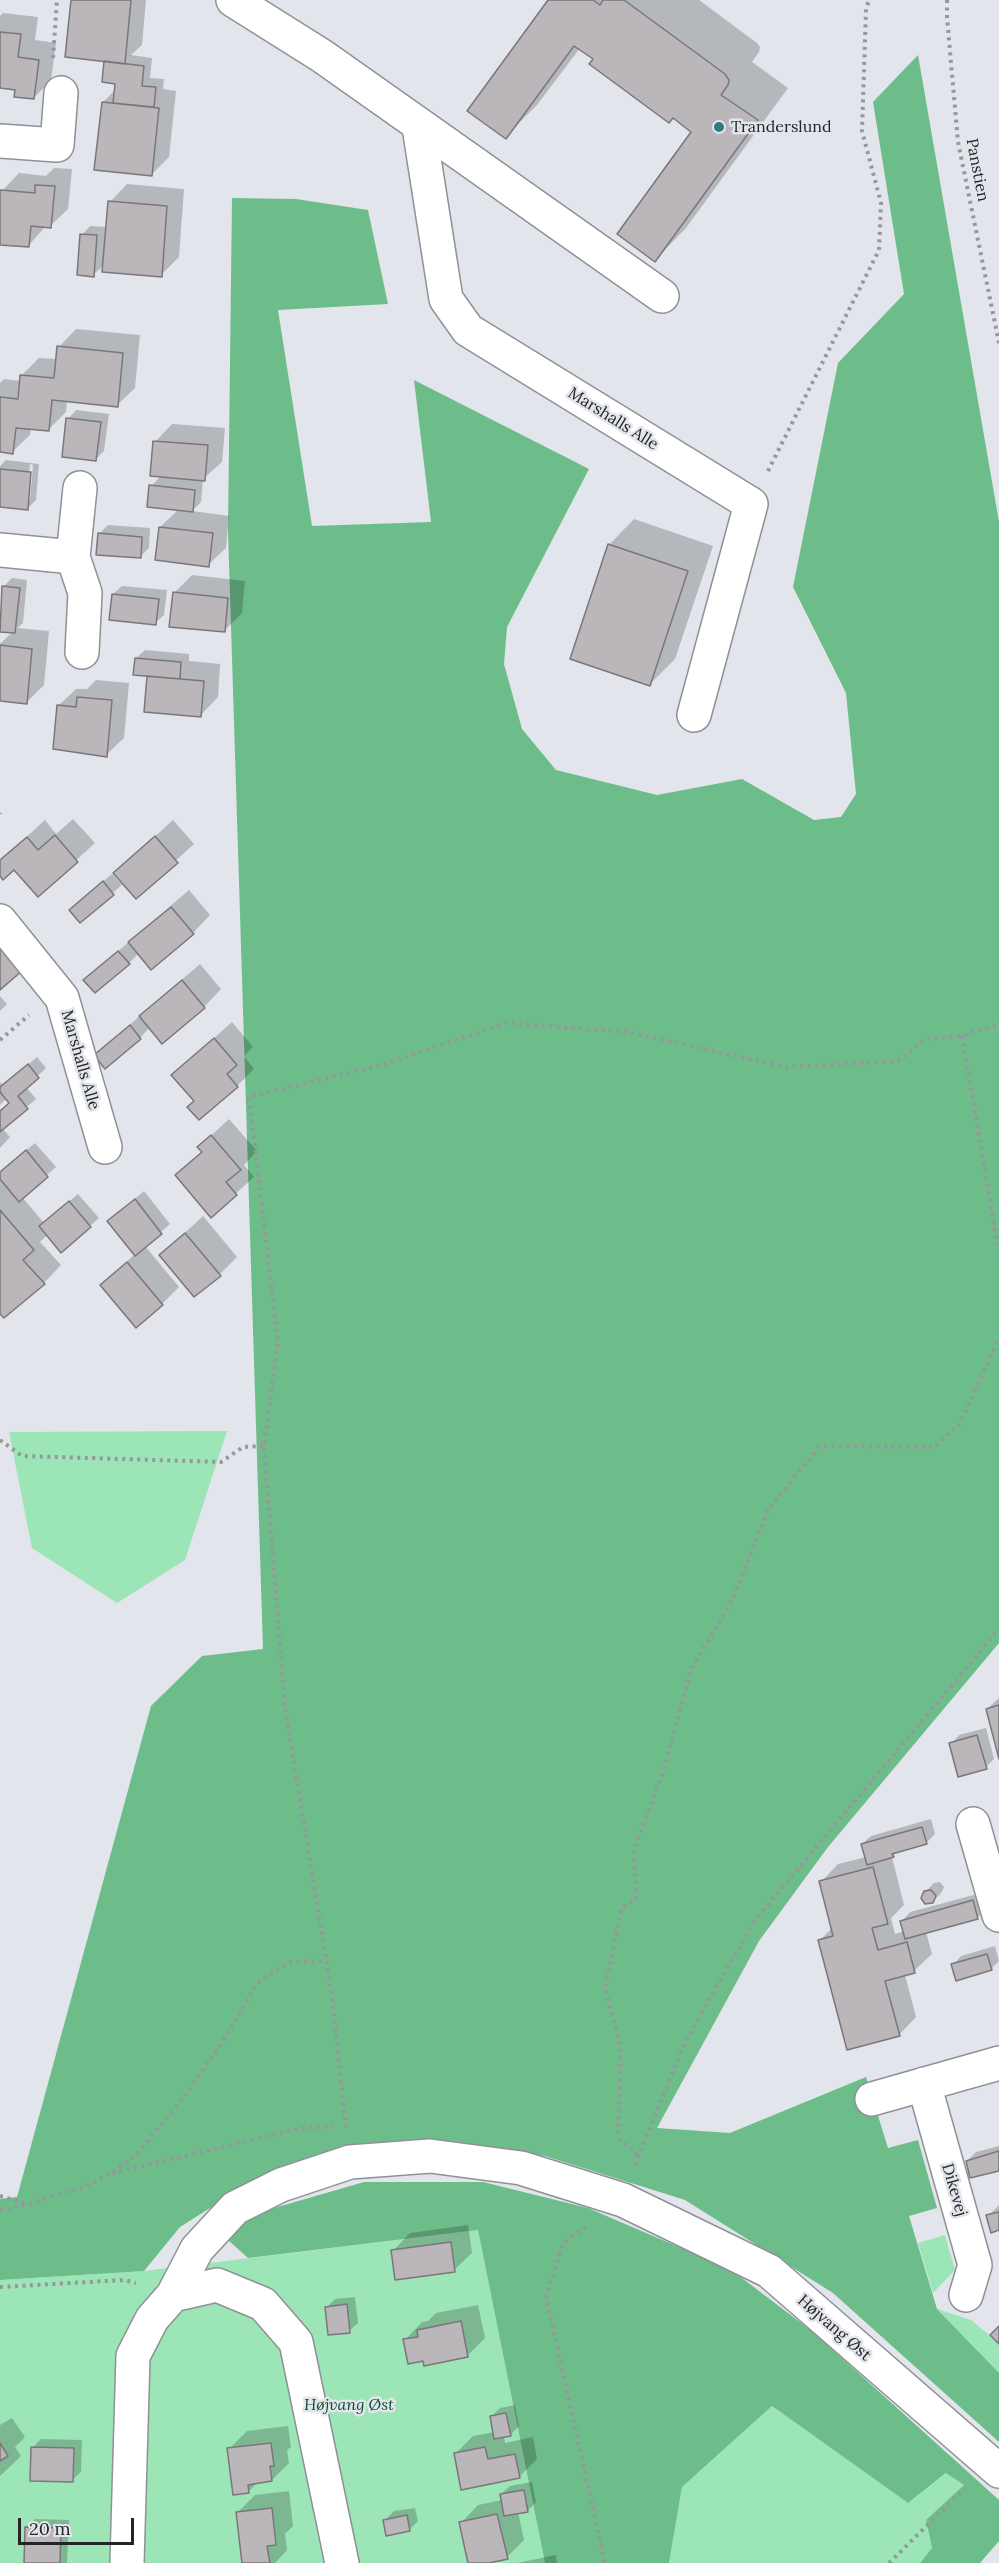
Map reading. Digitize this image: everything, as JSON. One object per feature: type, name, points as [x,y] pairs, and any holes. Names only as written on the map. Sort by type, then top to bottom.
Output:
[{"type":"street","points":[[232,0],[322,56],[419,127],[662,296]]},
{"type":"street","points":[[0,141],[57,145],[61,93]]},
{"type":"street","name":"Marshalls Alle","points":[[419,127],[446,299],[468,330],[751,504]]},
{"type":"street","points":[[80,488],[73,557],[85,593],[82,652]]},
{"type":"street","points":[[694,716],[751,504]]},
{"type":"street","points":[[0,550],[73,557]]},
{"type":"street","name":"Marshalls Alle","points":[[0,921],[62,998],[105,1147]]},
{"type":"street","points":[[973,1824],[999,1915]]},
{"type":"street","points":[[872,2099],[999,2063]]},
{"type":"street","name":"Dikevej","points":[[924,2084],[975,2265],[966,2295]]},
{"type":"street","name":"Højvang Øst","points":[[127,2563],[133,2356],[152,2319],[173,2295],[197,2249],[235,2208],[280,2185],[350,2162],[430,2156],[521,2168],[623,2200],[769,2271],[995,2467]]},
{"type":"street","points":[[173,2295],[218,2285],[263,2304],[296,2342],[342,2563]]},
{"type":"path","points":[[57,0],[52,66],[61,93]]},
{"type":"path","points":[[751,504],[879,250],[880,203],[862,131],[869,0]]},
{"type":"path","name":"Panstien","points":[[947,0],[958,142],[999,343]]},
{"type":"path","points":[[350,2162],[327,1961],[285,1707],[264,1446],[278,1342],[249,1097],[382,1065],[506,1023],[628,1032],[786,1067],[898,1061],[925,1039],[962,1036],[999,1023]]},
{"type":"path","points":[[962,1036],[999,1253]]},
{"type":"path","points":[[638,2155],[618,2138],[621,2047],[605,1988],[622,1907],[636,1899],[634,1849],[664,1769],[691,1670],[733,1598],[769,1508],[820,1446],[935,1447],[959,1425],[999,1338]]},
{"type":"path","points":[[0,1440],[22,1456],[221,1462],[243,1447],[264,1446]]},
{"type":"path","points":[[605,2563],[546,2296],[562,2244],[623,2200],[638,2155],[684,2044],[755,1920],[999,1629]]},
{"type":"path","points":[[0,2210],[28,2205],[84,2187],[109,2174],[136,2155],[180,2102],[225,2038],[257,1983],[289,1962],[327,1961]]},
{"type":"path","points":[[109,2174],[302,2128],[346,2126]]},
{"type":"path","points":[[0,2196],[28,2205]]},
{"type":"path","points":[[0,2287],[124,2280]]},
{"type":"path","points":[[889,2563],[995,2467]]},
{"type":"green space","points":[[918,55],[999,522],[999,1643],[828,1847],[759,1941],[657,2128],[730,2133],[866,2077],[888,2148],[918,2140],[937,2208],[909,2216],[937,2309],[999,2373],[999,2442],[833,2293],[685,2200],[545,2156],[445,2141],[347,2145],[248,2184],[180,2227],[144,2271],[0,2280],[0,2199],[17,2197],[151,1706],[202,1656],[263,1649],[228,530],[232,198],[296,199],[368,210],[388,304],[278,310],[312,526],[431,522],[414,380],[589,469],[507,627],[504,664],[522,729],[556,770],[657,795],[742,779],[814,820],[841,817],[856,794],[846,693],[793,587],[838,363],[904,294],[873,102]]},
{"type":"green space","points":[[227,1431],[185,1560],[117,1603],[32,1548],[9,1432]]},
{"type":"green space","points":[[364,2182],[483,2182],[588,2208],[730,2269],[813,2332],[999,2500],[999,2541],[980,2563],[920,2563],[932,2548],[926,2520],[964,2485],[946,2473],[908,2503],[772,2406],[682,2487],[669,2563],[545,2563],[478,2230],[248,2258],[228,2240],[250,2215]]},
{"type":"green space","name":"Højvang Øst","points":[[478,2230],[545,2563],[0,2563],[0,2280],[144,2271]]},
{"type":"green space","points":[[945,2235],[955,2270],[933,2293],[918,2243]]},
{"type":"green space","points":[[937,2309],[971,2320],[999,2343],[999,2373]]},
{"type":"green space","points":[[772,2406],[908,2503],[947,2473],[965,2486],[926,2520],[932,2548],[920,2563],[669,2563],[682,2487]]},
{"type":"building","points":[[71,0],[131,0],[125,64],[65,57]]},
{"type":"building","name":"Tranderslund","points":[[548,0],[593,0],[600,5],[603,0],[624,0],[725,74],[729,80],[721,95],[758,120],[655,262],[617,234],[691,132],[673,118],[669,123],[589,64],[593,59],[574,46],[506,139],[467,111]]},
{"type":"building","points":[[0,32],[21,34],[18,57],[39,60],[34,99],[14,97],[15,90],[0,88]]},
{"type":"building","points":[[104,61],[144,66],[142,86],[156,87],[154,107],[113,103],[115,84],[102,82]]},
{"type":"building","points":[[102,102],[159,108],[152,176],[94,170]]},
{"type":"building","points":[[35,185],[55,186],[51,228],[31,226],[29,247],[0,245],[0,190],[35,193]]},
{"type":"building","points":[[108,201],[167,206],[162,277],[102,272]]},
{"type":"building","points":[[80,234],[97,235],[94,277],[77,275]]},
{"type":"building","points":[[57,346],[123,353],[118,407],[52,400],[49,431],[16,428],[13,454],[0,452],[0,397],[18,399],[20,375],[54,378]]},
{"type":"building","points":[[66,418],[101,422],[96,461],[62,457]]},
{"type":"building","points":[[153,441],[208,445],[205,481],[150,476]]},
{"type":"building","points":[[0,469],[31,472],[28,510],[0,507]]},
{"type":"building","points":[[149,485],[195,490],[193,512],[147,507]]},
{"type":"building","points":[[159,527],[213,533],[209,567],[155,560]]},
{"type":"building","points":[[98,533],[142,537],[141,558],[96,555]]},
{"type":"building","points":[[608,544],[688,571],[650,686],[570,659]]},
{"type":"building","points":[[2,586],[20,588],[15,633],[0,632]]},
{"type":"building","points":[[173,592],[228,598],[225,632],[169,627]]},
{"type":"building","points":[[112,594],[159,599],[156,625],[109,620]]},
{"type":"building","points":[[0,645],[32,649],[27,704],[0,701]]},
{"type":"building","points":[[135,658],[181,662],[180,679],[133,675]]},
{"type":"building","points":[[147,676],[204,681],[201,717],[144,712]]},
{"type":"building","points":[[77,697],[112,700],[107,757],[53,749],[57,705],[76,707]]},
{"type":"building","points":[[55,835],[78,862],[38,897],[14,870],[3,880],[0,876],[0,860],[27,837],[38,850]]},
{"type":"building","points":[[155,836],[178,863],[136,899],[113,873]]},
{"type":"building","points":[[103,881],[114,895],[80,923],[69,910]]},
{"type":"building","points":[[171,907],[194,934],[151,970],[128,942]]},
{"type":"building","points":[[0,944],[23,970],[0,990]]},
{"type":"building","points":[[118,951],[130,964],[95,993],[83,980]]},
{"type":"building","points":[[182,980],[205,1008],[162,1044],[139,1016]]},
{"type":"building","points":[[130,1025],[141,1039],[105,1069],[94,1055]]},
{"type":"building","points":[[214,1038],[237,1065],[227,1074],[238,1087],[199,1120],[187,1107],[194,1101],[171,1075]]},
{"type":"building","points":[[28,1064],[39,1078],[18,1096],[28,1109],[0,1132],[0,1111],[9,1103],[0,1092],[0,1087]]},
{"type":"building","points":[[211,1135],[241,1170],[226,1182],[237,1195],[211,1218],[175,1175],[202,1152],[197,1147]]},
{"type":"building","points":[[26,1150],[48,1177],[19,1202],[0,1179],[0,1172]]},
{"type":"building","points":[[135,1199],[162,1234],[135,1256],[107,1221]]},
{"type":"building","points":[[69,1201],[91,1227],[61,1253],[39,1226]]},
{"type":"building","points":[[0,1210],[34,1250],[23,1260],[45,1284],[4,1318],[0,1314]]},
{"type":"building","points":[[185,1233],[221,1276],[194,1297],[159,1255]]},
{"type":"building","points":[[127,1262],[163,1305],[136,1328],[100,1285]]},
{"type":"building","points":[[999,1705],[999,1759],[986,1709]]},
{"type":"building","points":[[977,1735],[987,1769],[958,1777],[949,1743]]},
{"type":"building","points":[[922,1827],[927,1844],[892,1854],[894,1857],[867,1865],[861,1844]]},
{"type":"building","points":[[873,1867],[888,1924],[872,1928],[878,1950],[907,1942],[915,1973],[885,1981],[900,2036],[847,2050],[818,1940],[833,1936],[819,1881]]},
{"type":"building","points":[[931,1890],[936,1896],[933,1903],[925,1904],[921,1898],[924,1891]]},
{"type":"building","points":[[973,1900],[978,1919],[905,1939],[900,1921]]},
{"type":"building","points":[[987,1954],[992,1970],[956,1981],[951,1964]]},
{"type":"building","points":[[999,2151],[999,2171],[970,2178],[966,2161]]},
{"type":"building","points":[[999,2212],[999,2230],[991,2233],[986,2215]]},
{"type":"building","points":[[451,2242],[455,2272],[395,2280],[391,2250]]},
{"type":"building","points":[[347,2304],[350,2333],[328,2335],[325,2307]]},
{"type":"building","points":[[461,2321],[468,2357],[424,2366],[423,2361],[408,2364],[403,2339],[418,2337],[417,2330]]},
{"type":"building","points":[[999,2326],[999,2344],[990,2335]]},
{"type":"building","points":[[506,2413],[511,2436],[494,2439],[490,2416]]},
{"type":"building","points":[[0,2443],[8,2456],[0,2461]]},
{"type":"building","points":[[271,2443],[274,2466],[270,2466],[272,2481],[248,2485],[249,2493],[233,2495],[227,2448]]},
{"type":"building","points":[[31,2447],[74,2448],[73,2482],[30,2481]]},
{"type":"building","points":[[485,2447],[488,2459],[515,2454],[520,2478],[461,2490],[454,2453]]},
{"type":"building","points":[[524,2490],[528,2512],[504,2516],[500,2494]]},
{"type":"building","points":[[272,2508],[276,2545],[267,2546],[270,2563],[242,2563],[236,2512]]},
{"type":"building","points":[[497,2514],[508,2559],[489,2563],[468,2563],[459,2522]]},
{"type":"building","points":[[407,2515],[410,2531],[386,2536],[383,2520]]},
{"type":"building","points":[[25,2527],[61,2528],[60,2563],[24,2563]]},
{"type":"place","name":"Tranderslund","points":[[719,127]]}]
